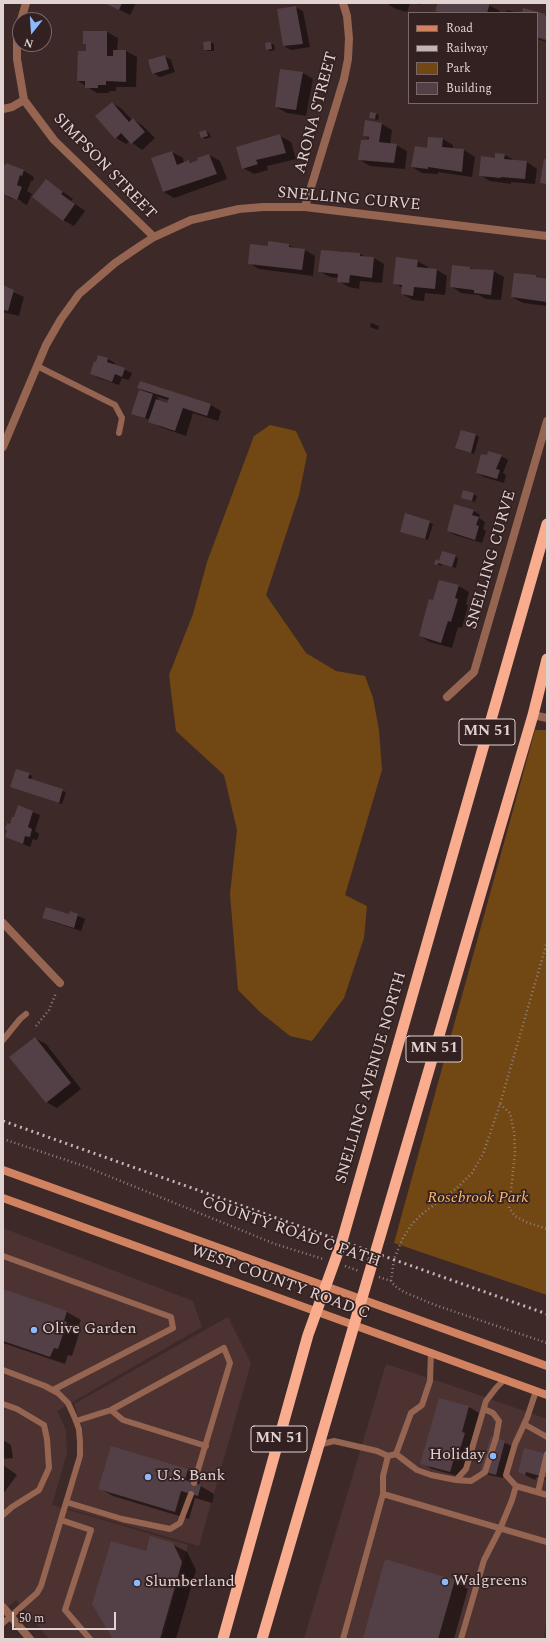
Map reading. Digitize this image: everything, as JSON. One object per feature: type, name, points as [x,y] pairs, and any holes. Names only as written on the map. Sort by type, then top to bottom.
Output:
[{"type":"highway","name":"SNELLING AVENUE NORTH","points":[[223,1639],[308,1335],[346,1226],[547,524]]},
{"type":"highway","name":"MN 51","points":[[262,1639],[532,715],[547,659]]},
{"type":"main road","name":"WEST COUNTY ROAD C","points":[[3,1170],[547,1366]]},
{"type":"main road","name":"WEST COUNTY ROAD C","points":[[3,1198],[547,1395]]},
{"type":"street","name":"ARONA STREET","points":[[305,207],[344,79],[348,59],[350,38],[347,16],[343,3]]},
{"type":"street","name":"SIMPSON STREET","points":[[17,52],[24,100],[54,140],[154,237]]},
{"type":"street","points":[[3,109],[12,107],[24,100]]},
{"type":"street","name":"SNELLING CURVE","points":[[3,447],[46,345],[57,325],[78,294],[115,263],[154,237],[191,220],[215,213],[263,206],[305,207],[547,236]]},
{"type":"street","name":"SNELLING CURVE","points":[[447,697],[474,672],[547,421]]},
{"type":"street","points":[[532,715],[547,718]]},
{"type":"street","points":[[3,923],[60,983]]},
{"type":"street","points":[[3,1607],[30,1639]]},
{"type":"lane","points":[[37,366],[115,405],[122,418],[119,433]]},
{"type":"lane","points":[[3,1040],[26,1014]]},
{"type":"lane","points":[[3,1256],[171,1317],[173,1328],[53,1390]]},
{"type":"lane","points":[[76,1421],[111,1410],[224,1348],[230,1364],[194,1483]]},
{"type":"lane","points":[[396,1454],[411,1413],[422,1405],[430,1381],[431,1352]]},
{"type":"lane","points":[[3,1370],[53,1390],[68,1403],[79,1429],[80,1456],[41,1586],[37,1593],[10,1615],[3,1623]]},
{"type":"lane","points":[[456,1480],[466,1469],[486,1401],[505,1379]]},
{"type":"lane","points":[[536,1391],[515,1444],[506,1475],[516,1486],[547,1495]]},
{"type":"lane","points":[[3,1404],[17,1409],[44,1425],[49,1468],[39,1490],[12,1507],[3,1515]]},
{"type":"lane","points":[[396,1454],[417,1470],[431,1475],[456,1480],[471,1481],[485,1472],[496,1438],[499,1421],[494,1413],[484,1409]]},
{"type":"lane","points":[[111,1410],[123,1420],[206,1446]]},
{"type":"lane","points":[[524,1424],[547,1437]]},
{"type":"lane","points":[[318,1445],[334,1441],[376,1451],[388,1456],[396,1454]]},
{"type":"lane","points":[[538,1492],[547,1454]]},
{"type":"lane","points":[[343,1639],[382,1494],[383,1476],[388,1456]]},
{"type":"lane","points":[[461,1639],[484,1560],[500,1529],[516,1486]]},
{"type":"lane","points":[[66,1502],[122,1519],[170,1529],[180,1523],[191,1494]]},
{"type":"lane","points":[[382,1494],[547,1542]]},
{"type":"lane","points":[[61,1520],[91,1530],[65,1610],[90,1639]]},
{"type":"path","points":[[390,1281],[394,1259],[402,1238],[412,1224],[422,1214],[458,1187],[472,1173],[483,1154],[500,1104],[547,942]]},
{"type":"path","points":[[36,1026],[48,1010],[60,983]]},
{"type":"path","points":[[500,1104],[510,1113],[514,1132],[515,1153],[509,1208],[515,1216],[526,1222],[547,1229]]},
{"type":"path","name":"COUNTY ROAD C PATH","points":[[3,1139],[84,1166],[275,1244],[390,1281],[404,1292],[435,1305],[547,1343]]},
{"type":"shaded area","points":[[3,1228],[193,1301],[202,1327],[57,1411],[66,1430],[67,1453],[52,1505],[188,1545],[162,1639],[49,1639],[16,1600],[3,1611]]},
{"type":"shaded area","points":[[228,1317],[251,1363],[199,1546],[67,1508],[83,1456],[83,1430],[74,1404]]},
{"type":"shaded area","points":[[386,1364],[547,1419],[547,1612],[544,1639],[304,1639]]},
{"type":"green space","points":[[270,425],[296,431],[307,455],[299,495],[266,595],[306,653],[336,671],[365,676],[373,698],[379,730],[382,770],[345,895],[367,906],[364,938],[344,998],[312,1041],[290,1036],[260,1012],[238,990],[230,894],[237,830],[224,775],[176,731],[169,675],[193,614],[207,562],[254,436]]},
{"type":"green space","name":"Rosebrook Park","points":[[535,730],[547,730],[547,1295],[394,1243]]},
{"type":"building","points":[[104,3],[122,3],[119,10]]},
{"type":"building","points":[[438,3],[490,3],[487,12],[435,11]]},
{"type":"building","points":[[296,6],[303,44],[283,46],[277,9]]},
{"type":"building","points":[[523,8],[538,12],[522,12]]},
{"type":"building","points":[[538,12],[545,14],[547,17],[547,40],[538,37]]},
{"type":"building","points":[[83,31],[107,31],[107,56],[113,56],[113,50],[126,50],[126,82],[106,81],[106,85],[98,85],[98,88],[85,88],[85,81],[77,81],[78,51],[86,51],[86,44],[83,44]]},
{"type":"building","points":[[211,41],[211,50],[204,50],[203,42]]},
{"type":"building","points":[[271,42],[272,49],[266,50],[265,43]]},
{"type":"building","points":[[165,55],[169,69],[152,74],[148,60]]},
{"type":"building","points":[[280,69],[303,72],[296,110],[275,107]]},
{"type":"building","points":[[112,102],[129,122],[133,118],[145,132],[131,144],[121,133],[115,139],[95,116]]},
{"type":"building","points":[[370,112],[376,113],[375,119],[369,118]]},
{"type":"building","points":[[365,120],[382,123],[379,142],[397,144],[394,163],[358,160],[361,140],[369,140],[369,137],[363,136]]},
{"type":"building","points":[[206,130],[208,136],[201,138],[199,132]]},
{"type":"building","points":[[280,134],[286,153],[256,160],[258,164],[242,169],[236,147]]},
{"type":"building","points":[[428,137],[443,138],[442,147],[464,149],[462,172],[428,167],[428,169],[411,167],[415,146],[427,148]]},
{"type":"building","points":[[172,151],[177,165],[189,160],[190,163],[198,160],[197,158],[209,154],[217,174],[163,192],[151,158]]},
{"type":"building","points":[[495,153],[505,154],[504,159],[527,161],[525,179],[479,176],[481,156],[495,158]]},
{"type":"building","points":[[544,159],[547,160],[547,184],[540,183]]},
{"type":"building","points":[[6,163],[24,170],[22,176],[20,175],[17,185],[22,187],[17,200],[3,194],[3,164],[6,165]]},
{"type":"building","points":[[46,179],[63,192],[61,194],[75,204],[63,221],[32,197]]},
{"type":"building","points":[[268,241],[289,244],[289,247],[305,249],[302,270],[248,264],[250,244],[268,246]]},
{"type":"building","points":[[321,250],[360,253],[360,256],[374,257],[372,278],[350,275],[349,283],[337,282],[338,274],[318,272]]},
{"type":"building","points":[[396,257],[418,260],[417,267],[437,269],[435,289],[414,287],[413,296],[401,294],[402,285],[393,284]]},
{"type":"building","points":[[452,265],[470,267],[470,269],[494,270],[491,295],[474,293],[474,290],[450,287]]},
{"type":"building","points":[[514,273],[536,275],[536,277],[547,279],[547,302],[511,297]]},
{"type":"building","points":[[3,285],[14,290],[8,311],[3,310]]},
{"type":"building","points":[[98,355],[108,358],[107,362],[125,368],[122,377],[115,374],[112,382],[90,374],[94,361],[96,362]]},
{"type":"building","points":[[140,381],[211,404],[207,416],[183,408],[175,431],[148,422],[156,399],[167,403],[169,398],[137,388]]},
{"type":"building","points":[[139,390],[153,394],[145,418],[131,414]]},
{"type":"building","points":[[461,430],[476,434],[471,453],[455,448]]},
{"type":"building","points":[[488,451],[502,455],[496,469],[500,470],[497,479],[476,473],[481,454],[487,455]]},
{"type":"building","points":[[463,490],[474,493],[472,501],[461,498]]},
{"type":"building","points":[[454,504],[474,510],[472,515],[479,517],[476,525],[479,526],[475,540],[447,531]]},
{"type":"building","points":[[405,513],[430,521],[425,539],[400,532]]},
{"type":"building","points":[[442,551],[456,555],[452,567],[438,563],[437,565],[434,564],[436,559],[439,561]]},
{"type":"building","points":[[439,580],[459,585],[455,598],[458,599],[451,622],[448,621],[441,643],[419,636],[429,599],[433,600]]},
{"type":"building","points":[[16,769],[30,773],[28,778],[63,789],[59,803],[10,787]]},
{"type":"building","points":[[18,805],[33,811],[28,827],[32,829],[30,837],[25,836],[23,844],[5,837],[7,823],[10,824]]},
{"type":"building","points":[[46,907],[69,914],[70,911],[78,914],[74,928],[42,918]]},
{"type":"building","points":[[35,1037],[71,1083],[46,1103],[9,1057]]},
{"type":"building","name":"Olive Garden","points":[[3,1289],[67,1311],[64,1321],[67,1322],[58,1349],[54,1348],[50,1357],[3,1341]]},
{"type":"building","name":"Holiday","points":[[439,1398],[469,1406],[462,1432],[465,1433],[460,1449],[457,1449],[450,1472],[420,1464]]},
{"type":"building","name":"Holiday","points":[[491,1436],[505,1441],[496,1475],[480,1471]]},
{"type":"building","points":[[111,1446],[188,1469],[185,1480],[201,1485],[198,1496],[181,1491],[175,1512],[98,1489]]},
{"type":"building","points":[[524,1448],[547,1454],[547,1478],[526,1472],[525,1475],[518,1472]]},
{"type":"building","name":"Slumberland","points":[[150,1536],[173,1543],[182,1562],[160,1639],[113,1639],[92,1604],[111,1541],[146,1551]]},
{"type":"building","points":[[385,1559],[455,1580],[438,1639],[363,1638]]},
{"type":"railway","points":[[3,1121],[547,1314]]},
{"type":"place","name":"Olive Garden","points":[[34,1330]]},
{"type":"place","name":"Holiday","points":[[493,1456]]},
{"type":"place","name":"U.S. Bank","points":[[148,1477]]},
{"type":"place","name":"Walgreens","points":[[445,1582]]},
{"type":"place","name":"Slumberland","points":[[137,1583]]}]
